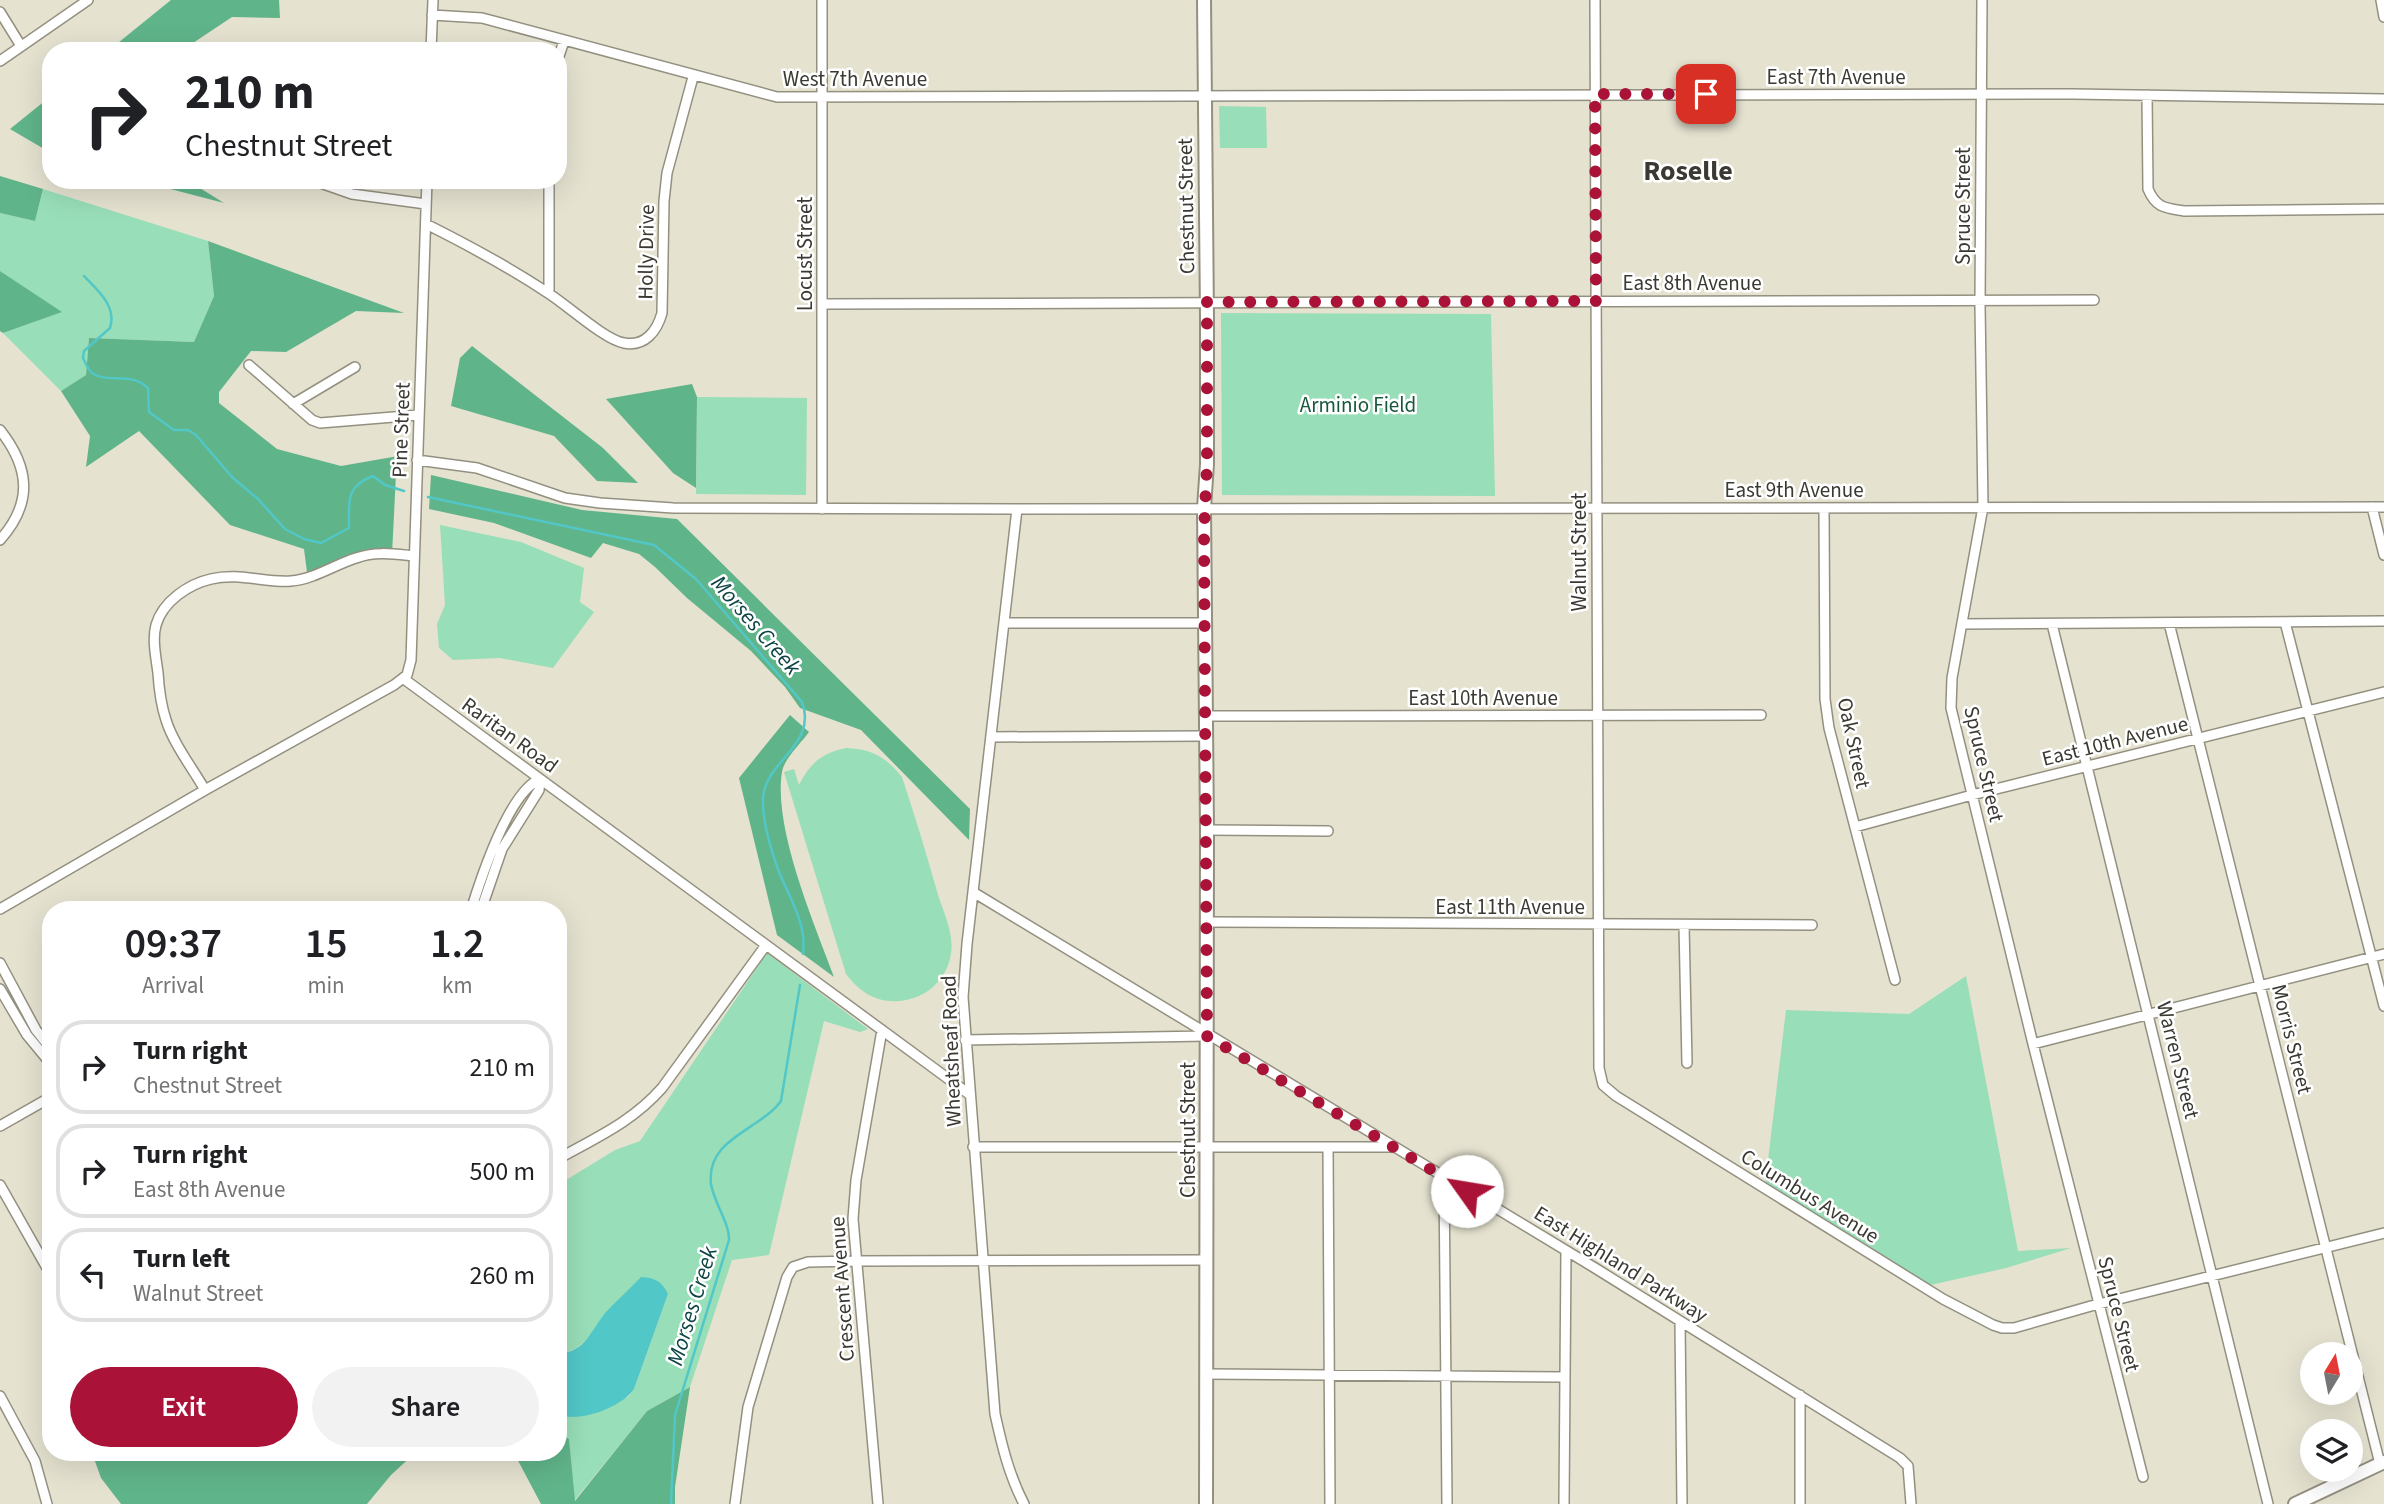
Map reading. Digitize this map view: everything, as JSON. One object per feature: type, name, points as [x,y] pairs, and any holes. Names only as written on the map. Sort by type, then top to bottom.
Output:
[{"type":"street","points":[[0,61],[88,0]]},
{"type":"street","points":[[431,42],[433,0]]},
{"type":"street","name":"Locust Street","points":[[822,0],[822,509]]},
{"type":"street","name":"Chestnut Street","points":[[1204,0],[1207,302],[1207,464],[1204,508],[1207,830],[1206,1504]]},
{"type":"street","name":"Walnut Street","points":[[1595,0],[1599,1068],[1602,1085],[1616,1096]]},
{"type":"street","name":"Spruce Street","points":[[1982,0],[1980,301],[1983,507],[1952,678],[1951,708],[2143,1477]]},
{"type":"street","points":[[2381,0],[2384,17]]},
{"type":"street","points":[[0,12],[21,46]]},
{"type":"street","name":"West 7th Avenue","points":[[432,15],[482,18],[770,97],[1204,95]]},
{"type":"street","name":"Holly Drive","points":[[426,224],[482,252],[549,293],[617,341],[638,343],[653,333],[662,313],[667,173],[693,76]]},
{"type":"street","name":"East 7th Avenue","points":[[1204,95],[2147,95],[2384,99]]},
{"type":"street","points":[[2147,95],[2148,188],[2153,200],[2166,208],[2184,211],[2384,209]]},
{"type":"street","points":[[338,189],[352,194],[426,204]]},
{"type":"street","name":"Pine Street","points":[[404,679],[411,660],[427,189]]},
{"type":"street","points":[[549,189],[549,293]]},
{"type":"street","name":"East 8th Avenue","points":[[822,304],[2094,300]]},
{"type":"street","points":[[249,365],[312,420],[320,423],[418,415]]},
{"type":"street","points":[[293,404],[355,367]]},
{"type":"street","points":[[0,430],[20,462],[24,485],[18,515],[0,540]]},
{"type":"street","name":"East 9th Avenue","points":[[417,460],[466,465],[565,498],[673,508],[2384,507]]},
{"type":"street","points":[[2372,507],[2384,555]]},
{"type":"street","name":"Oak Street","points":[[1824,508],[1825,699],[1829,728],[1895,980]]},
{"type":"street","name":"Wheatsheaf Road","points":[[1017,509],[962,997],[995,1414],[1002,1450],[1013,1483],[1024,1504]]},
{"type":"street","points":[[205,790],[166,723],[161,701],[154,641],[156,624],[179,594],[193,585],[212,579],[237,576],[288,582],[305,579],[358,557],[380,552],[414,556]]},
{"type":"street","points":[[1962,624],[2384,621]]},
{"type":"street","points":[[2286,622],[2384,1006]]},
{"type":"street","points":[[1003,623],[1205,623]]},
{"type":"street","name":"Morris Street","points":[[2169,623],[2382,1463]]},
{"type":"street","name":"Warren Street","points":[[2052,624],[2268,1504]]},
{"type":"street","points":[[0,909],[404,679]]},
{"type":"street","name":"Raritan Road","points":[[404,679],[969,1094]]},
{"type":"street","name":"East 10th Avenue","points":[[1854,827],[1972,794],[2384,692]]},
{"type":"street","name":"East 10th Avenue","points":[[1205,716],[1761,715]]},
{"type":"street","points":[[991,737],[1205,736]]},
{"type":"street","points":[[474,901],[495,844],[531,783],[540,779],[539,789],[502,849],[484,901]]},
{"type":"street","points":[[1207,830],[1328,831]]},
{"type":"street","name":"East Highland Parkway","points":[[973,892],[1566,1251],[1900,1458],[1908,1466],[1911,1504]]},
{"type":"street","name":"East 11th Avenue","points":[[1207,922],[1812,925]]},
{"type":"street","points":[[1684,925],[1687,1063]]},
{"type":"street","points":[[567,1153],[631,1119],[648,1105],[766,945]]},
{"type":"street","points":[[2033,1044],[2384,954]]},
{"type":"street","points":[[2,971],[42,1038]]},
{"type":"street","points":[[0,989],[27,1035],[42,1053]]},
{"type":"street","name":"Crescent Avenue","points":[[878,1504],[853,1219],[856,1180],[882,1030]]},
{"type":"street","points":[[965,1040],[1207,1036]]},
{"type":"street","name":"Columbus Avenue","points":[[1616,1096],[1943,1299],[1988,1322],[2002,1328],[2014,1328],[2099,1304]]},
{"type":"street","points":[[0,1126],[42,1102]]},
{"type":"street","points":[[973,1147],[1395,1147]]},
{"type":"street","points":[[1328,1147],[1330,1504]]},
{"type":"street","points":[[1444,1177],[1447,1504]]},
{"type":"street","points":[[0,1185],[42,1259]]},
{"type":"street","points":[[2099,1304],[2384,1233]]},
{"type":"street","points":[[1564,1504],[1566,1251]]},
{"type":"street","points":[[735,1504],[748,1407],[787,1277],[793,1267],[808,1262],[856,1261],[1207,1260]]},
{"type":"street","points":[[1680,1321],[1682,1504]]},
{"type":"street","points":[[1206,1374],[1565,1377]]},
{"type":"street","points":[[1800,1395],[1800,1504]]},
{"type":"street","points":[[0,1396],[35,1461],[47,1504]]},
{"type":"street","points":[[2295,1504],[2382,1463]]},
{"type":"green space","points":[[171,0],[279,0],[280,18],[232,17],[194,42],[119,42]]},
{"type":"green space","points":[[42,103],[42,148],[10,129]]},
{"type":"green space","points":[[1219,106],[1266,107],[1267,148],[1220,148]]},
{"type":"green space","points":[[0,176],[43,189],[35,221],[0,213]]},
{"type":"green space","points":[[43,189],[208,241],[214,296],[194,342],[89,338],[86,375],[61,391],[3,333],[61,312],[0,271],[0,213],[35,221]]},
{"type":"green space","points":[[170,189],[201,189],[224,203]]},
{"type":"green space","points":[[208,241],[404,313],[356,311],[286,352],[251,351],[219,392],[219,403],[277,449],[341,466],[404,455],[396,474],[392,555],[370,554],[308,580],[304,549],[230,525],[139,431],[86,467],[90,436],[61,391],[86,375],[89,338],[194,342],[214,296]]},
{"type":"green space","points":[[0,271],[62,312],[3,333],[0,331]]},
{"type":"green space","name":"Arminio Field","points":[[1221,313],[1491,314],[1495,496],[1222,495]]},
{"type":"green space","points":[[472,346],[603,448],[638,483],[597,481],[554,436],[451,406],[460,358]]},
{"type":"green space","points":[[692,384],[697,397],[696,488],[673,473],[606,399]]},
{"type":"green space","points":[[697,397],[807,398],[806,495],[696,494]]},
{"type":"green space","points":[[431,475],[582,510],[677,519],[970,809],[969,840],[861,730],[800,708],[785,687],[751,651],[639,554],[603,543],[591,558],[494,523],[429,509]]},
{"type":"green space","points":[[440,525],[521,542],[584,568],[580,602],[594,612],[553,668],[500,658],[453,660],[439,648],[437,624],[445,605]]},
{"type":"green space","points":[[790,715],[809,732],[783,767],[781,795],[784,820],[797,875],[834,977],[777,935],[739,778]]},
{"type":"green space","points":[[846,748],[878,755],[902,777],[946,916],[952,946],[946,970],[930,990],[914,998],[897,1001],[880,999],[858,987],[846,974],[784,772],[794,769],[799,785],[818,760]]},
{"type":"green space","points":[[767,953],[868,1029],[860,1032],[824,1021],[769,1255],[732,1260],[690,1387],[647,1411],[574,1501],[567,1416],[628,1397],[634,1389],[668,1294],[605,1314],[580,1345],[567,1352],[567,1179],[615,1150],[640,1141]]},
{"type":"green space","points":[[1966,976],[2018,1251],[2071,1248],[2006,1268],[1926,1286],[1765,1185],[1786,1010],[1909,1014]]},
{"type":"green space","points":[[690,1387],[675,1487],[675,1504],[541,1504],[518,1461],[567,1461],[567,1438],[575,1501],[647,1411]]},
{"type":"green space","points":[[95,1461],[406,1461],[367,1504],[121,1504],[101,1478]]},
{"type":"water","points":[[641,1277],[658,1281],[668,1294],[634,1389],[620,1402],[599,1412],[567,1417],[567,1352],[587,1339],[606,1312]]},
{"type":"waterway","name":"Morses Creek","points":[[84,276],[105,299],[111,313],[110,328],[84,351],[83,358],[89,370],[105,378],[134,380],[148,388],[149,412],[174,430],[188,430],[196,435],[232,477],[258,499],[285,529],[304,539],[321,543],[349,528],[350,496],[364,480],[373,476],[385,485],[404,491]]},
{"type":"waterway","name":"Morses Creek","points":[[428,497],[654,545],[696,579],[802,702],[805,717],[803,730],[797,742],[772,773],[763,798],[770,845],[800,922],[803,954]]},
{"type":"waterway","name":"Morses Creek","points":[[671,1504],[675,1415],[729,1240],[711,1184],[712,1168],[725,1145],[781,1101],[800,985]]},
{"type":"district","name":"Roselle","points":[[1688,171]]},
{"type":"route","points":[[1467,1191],[1207,1036],[1204,531],[1207,464],[1207,302],[1596,301],[1595,94],[1706,94]]}]
